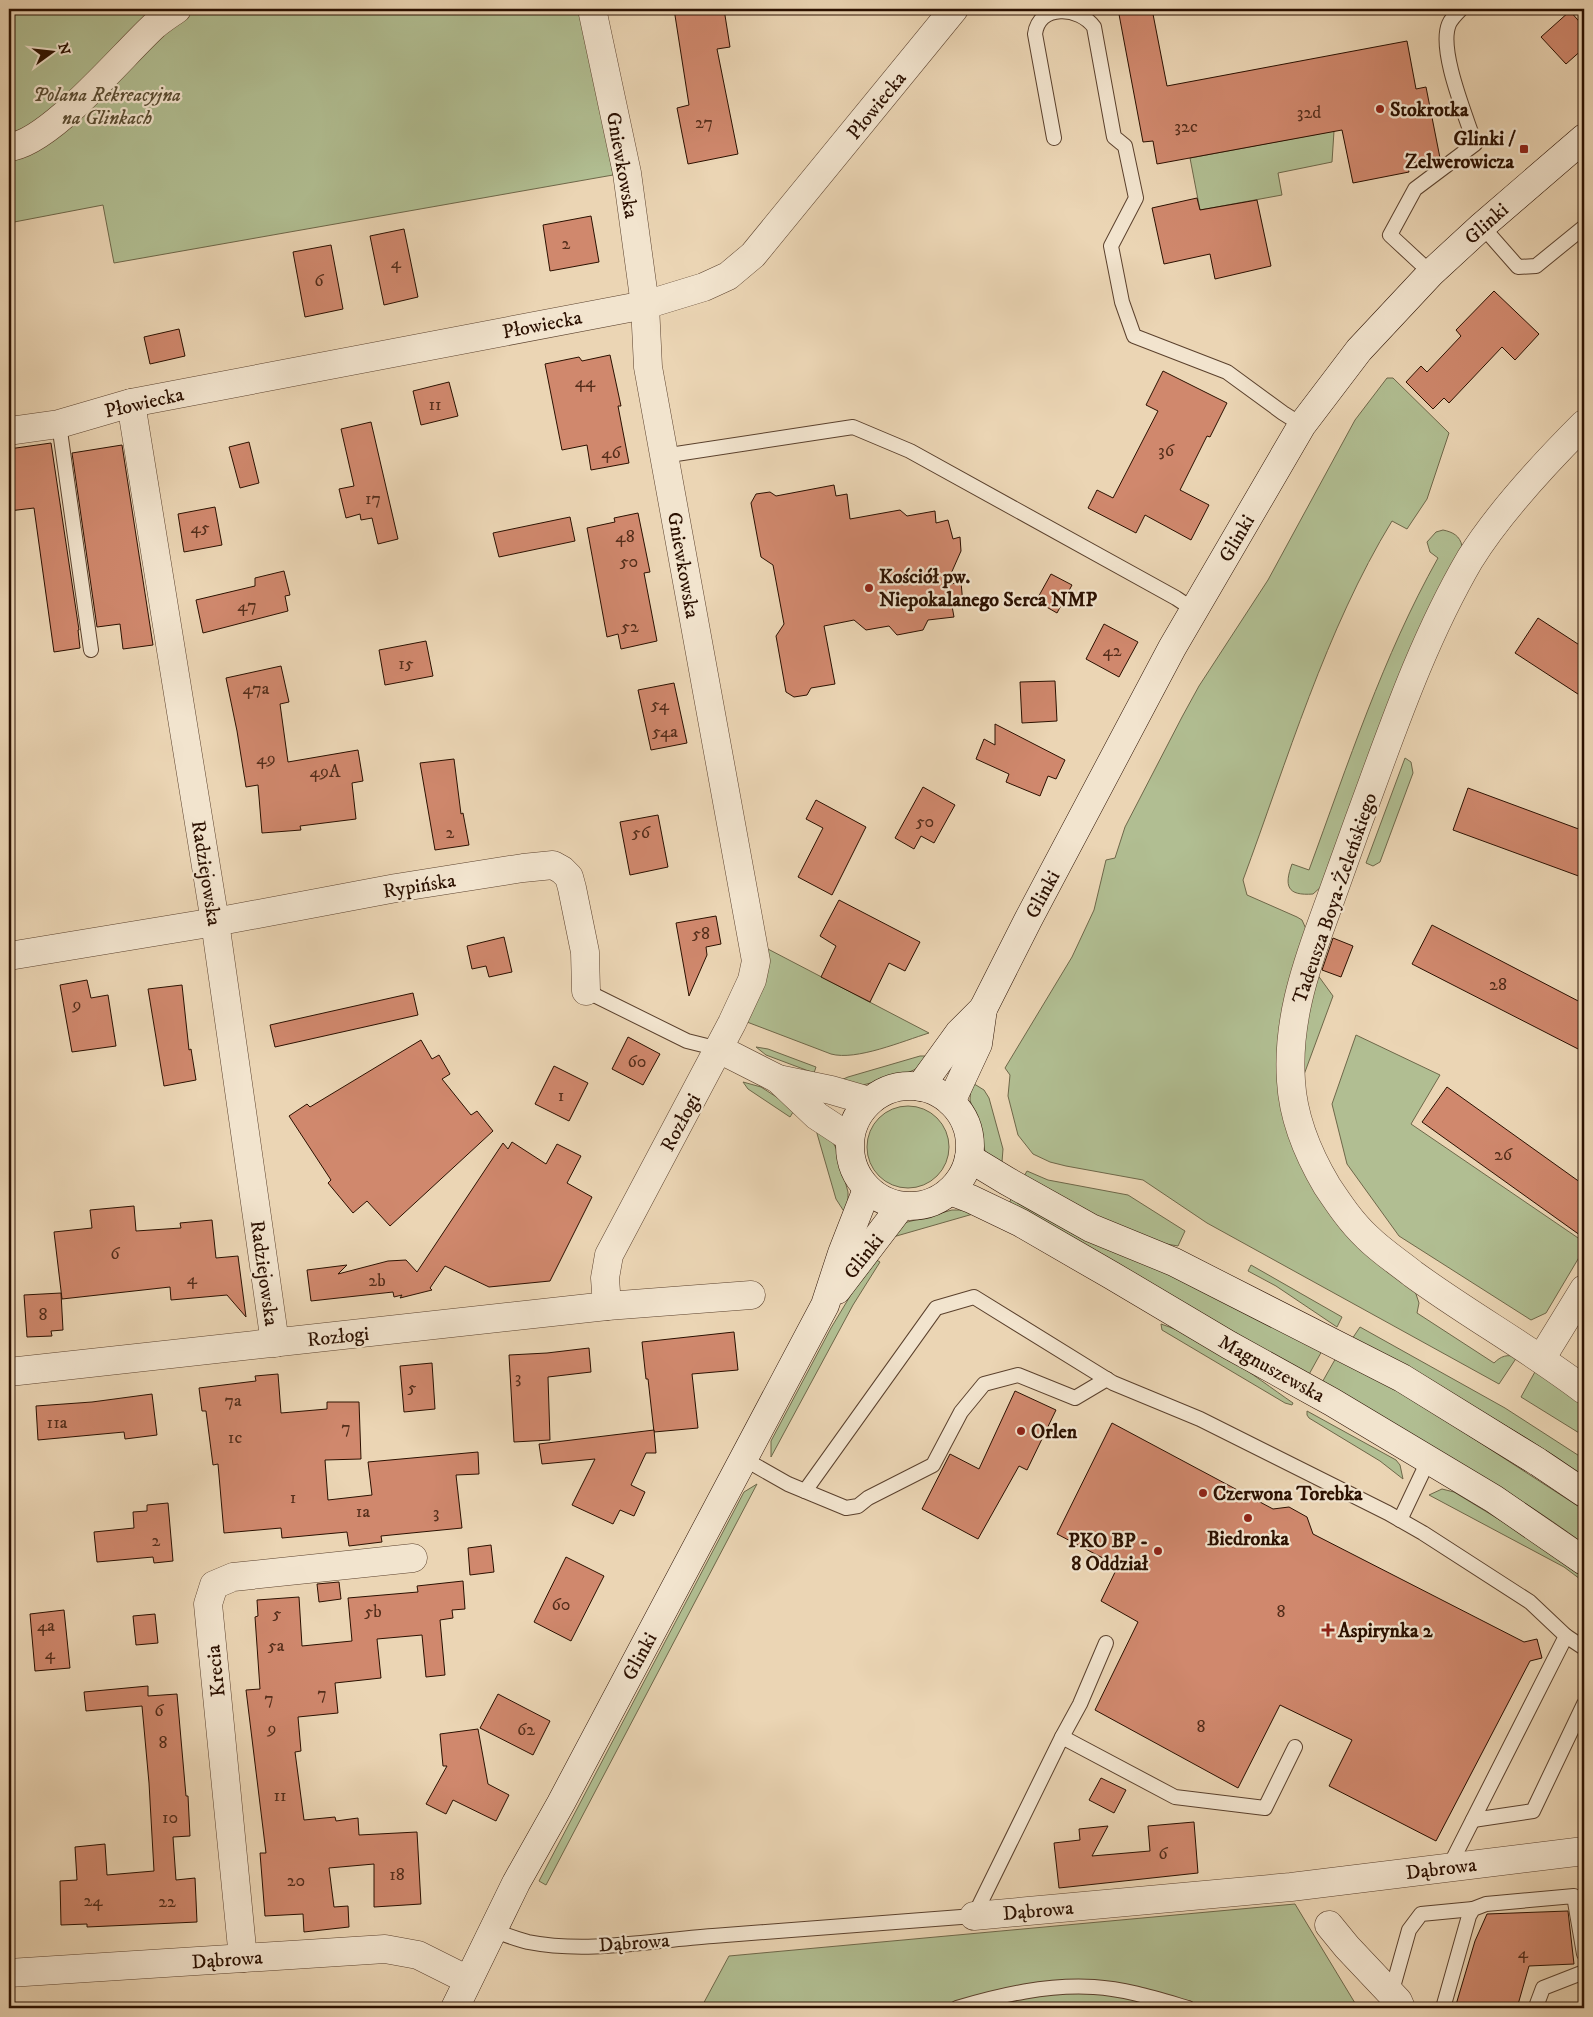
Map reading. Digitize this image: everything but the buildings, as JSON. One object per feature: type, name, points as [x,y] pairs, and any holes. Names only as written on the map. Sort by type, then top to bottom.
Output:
[{"type":"street","points":[[9,147],[18,147],[53,126],[155,25],[177,9]]},
{"type":"street","name":"Gniewkowska","points":[[592,9],[627,173],[645,305],[648,367],[755,949],[755,971],[752,980],[719,1049]]},
{"type":"street","name":"Płowiecka","points":[[9,431],[59,424],[131,403],[645,305],[704,286],[728,276],[753,255],[954,9]]},
{"type":"street","name":"Glinki","points":[[920,1087],[959,1033],[983,1009],[1136,714],[1194,610],[1302,425],[1359,350],[1431,273],[1584,138]]},
{"type":"street","name":"Radziejowska","points":[[131,403],[215,922],[276,1343]]},
{"type":"street","name":"Tadeusza Boya-Żeleńskiego","points":[[1584,424],[1525,487],[1485,538],[1435,623],[1393,726],[1308,961],[1297,1003],[1291,1051],[1291,1080],[1294,1103],[1301,1129],[1326,1184],[1346,1214],[1379,1248],[1424,1281],[1541,1358],[1584,1390]]},
{"type":"street","name":"Rypińska","points":[[9,956],[215,922],[396,888],[553,865],[569,877],[572,888],[585,952],[586,991]]},
{"type":"street","name":"Glinki","points":[[951,1102],[978,1044],[983,1009]]},
{"type":"street","points":[[719,1049],[778,1079],[831,1090],[869,1101]]},
{"type":"street","name":"Rozłogi","points":[[607,1306],[604,1278],[609,1255],[719,1049]]},
{"type":"street","points":[[778,1079],[817,1116],[850,1137]]},
{"type":"street","points":[[920,1087],[937,1092],[951,1102],[961,1114],[967,1128],[970,1143],[969,1158],[962,1176],[950,1191],[932,1203],[922,1206],[901,1206],[882,1200],[866,1189],[852,1165],[849,1151],[850,1137],[853,1123],[860,1111],[880,1093],[893,1088],[920,1087]]},
{"type":"street","points":[[969,1158],[1090,1228],[1174,1262],[1402,1378],[1538,1462],[1584,1493]]},
{"type":"street","name":"Glinki","points":[[455,2008],[516,1882],[561,1803],[825,1305],[866,1189]]},
{"type":"street","name":"Magnuszewska","points":[[950,1191],[1021,1223],[1229,1345],[1339,1406],[1494,1499],[1584,1561]]},
{"type":"street","name":"Glinki","points":[[825,1305],[901,1206]]},
{"type":"street","points":[[1541,1358],[1584,1289]]},
{"type":"street","name":"Rozłogi","points":[[9,1372],[607,1306],[751,1295]]},
{"type":"street","name":"Krecia","points":[[243,1958],[208,1604],[214,1585],[233,1577],[413,1558]]},
{"type":"street","name":"Dąbrowa","points":[[974,1916],[1291,1887],[1584,1851]]},
{"type":"street","points":[[1329,1925],[1396,2001]]},
{"type":"street","name":"Dąbrowa","points":[[9,1973],[384,1949],[418,1955],[468,1980]]},
{"type":"lane","points":[[1431,273],[1390,235],[1415,189],[1475,144],[1448,57],[1445,40],[1449,23],[1460,9]]},
{"type":"lane","points":[[1054,138],[1035,34],[1036,27],[1048,14],[1068,11],[1087,14],[1094,27],[1114,137],[1125,146],[1136,198],[1111,246],[1122,302],[1134,336],[1227,372],[1302,425]]},
{"type":"lane","points":[[1482,226],[1518,267],[1536,266],[1584,227]]},
{"type":"lane","points":[[59,424],[91,650]]},
{"type":"lane","points":[[664,456],[853,427],[910,451],[1176,598],[1194,610]]},
{"type":"lane","name":"Rypińska","points":[[586,991],[687,1042],[719,1049]]},
{"type":"lane","points":[[805,1491],[936,1308],[974,1297],[1113,1383],[1200,1419],[1423,1533],[1530,1602],[1566,1636],[1584,1648]]},
{"type":"lane","points":[[744,1460],[788,1484],[846,1508],[858,1506],[868,1498],[933,1465],[961,1412],[984,1384],[1018,1375],[1074,1398],[1107,1379]]},
{"type":"lane","points":[[1400,1520],[1428,1461]]},
{"type":"lane","points":[[1449,1867],[1566,1636]]},
{"type":"lane","points":[[974,1916],[1080,1704],[1106,1643]]},
{"type":"lane","points":[[1473,1820],[1533,1811],[1584,1704]]},
{"type":"lane","points":[[1062,1737],[1175,1796],[1265,1808],[1294,1748]]},
{"type":"lane","points":[[1396,2001],[1409,1930],[1421,1914],[1473,1909],[1486,1904],[1574,1896],[1584,1954]]},
{"type":"lane","points":[[1443,2008],[1469,1916],[1473,1909]]},
{"type":"lane","name":"Dąbrowa","points":[[492,1930],[526,1942],[598,1946],[638,1944],[831,1925],[974,1916]]},
{"type":"lane","points":[[1539,2008],[1537,2004],[1543,1988],[1584,1972]]},
{"type":"lane","points":[[957,2008],[996,1997],[1048,1988],[1094,1987],[1147,1996],[1188,2008]]},
{"type":"green space","name":"Polana Rekreacyjna na Glinkach","points":[[9,9],[586,9],[613,175],[114,263],[103,205],[9,223]]},
{"type":"green space","points":[[1334,131],[1332,162],[1278,173],[1282,195],[1200,210],[1190,158]]},
{"type":"green space","points":[[1387,378],[1393,378],[1449,433],[1427,499],[1407,529],[1392,521],[1368,563],[1347,606],[1309,696],[1243,880],[1247,895],[1297,917],[1302,920],[1306,929],[1287,991],[1280,1025],[1278,1052],[1281,1101],[1415,1291],[1419,1303],[1417,1313],[1494,1363],[1504,1356],[1517,1357],[1499,1384],[1207,1223],[1143,1180],[1066,1166],[1050,1162],[1033,1154],[1018,1135],[1008,1096],[1010,1075],[1005,1068],[1072,957],[1094,910],[1106,860],[1115,858],[1125,827],[1199,686],[1268,580],[1355,420]]},
{"type":"green space","points":[[1443,530],[1456,535],[1462,546],[1323,885],[1313,894],[1293,891],[1288,884],[1292,864],[1309,870],[1383,672],[1418,595],[1438,558],[1430,552],[1427,542],[1436,532]]},
{"type":"green space","points":[[1405,758],[1411,762],[1413,773],[1380,862],[1373,866],[1366,863]]},
{"type":"green space","points":[[766,948],[929,1033],[866,1053],[841,1055],[831,1054],[747,1022]]},
{"type":"green space","points":[[1317,974],[1333,996],[1302,1080],[1302,1045]]},
{"type":"green space","points":[[1356,1035],[1440,1075],[1411,1124],[1584,1242],[1584,1249],[1546,1313],[1531,1320],[1399,1236],[1347,1164],[1332,1104]]},
{"type":"green space","points":[[756,1047],[768,1049],[816,1067],[814,1073],[766,1055]]},
{"type":"green space","points":[[920,1056],[926,1056],[920,1067],[905,1074],[863,1085],[854,1085],[841,1080],[848,1077]]},
{"type":"green space","points":[[743,1082],[761,1087],[795,1109],[790,1117],[748,1089]]},
{"type":"green space","points":[[971,1082],[984,1090],[989,1098],[1003,1149],[1002,1162],[988,1157],[985,1151],[970,1100]]},
{"type":"green space","points":[[908,1106],[924,1109],[937,1118],[946,1131],[949,1147],[946,1163],[937,1176],[924,1185],[908,1188],[892,1185],[879,1176],[870,1163],[867,1147],[870,1131],[879,1118],[892,1109]]},
{"type":"green space","points":[[816,1130],[832,1141],[836,1148],[848,1192],[845,1213],[836,1199]]},
{"type":"green space","points":[[1027,1171],[1048,1180],[1128,1195],[1185,1231],[1178,1246],[1149,1241],[1022,1180]]},
{"type":"green space","points":[[1012,1197],[1323,1349],[1307,1378],[1008,1206]]},
{"type":"green space","points":[[952,1210],[963,1210],[973,1214],[893,1237],[904,1223]]},
{"type":"green space","points":[[873,1258],[880,1262],[853,1305],[771,1457],[771,1441],[831,1328]]},
{"type":"green space","points":[[1251,1265],[1342,1317],[1337,1327],[1276,1286],[1248,1271]]},
{"type":"green space","points":[[1161,1324],[1213,1348],[1293,1403],[1292,1405],[1285,1403],[1162,1330]]},
{"type":"green space","points":[[1360,1327],[1505,1408],[1584,1459],[1584,1476],[1499,1422],[1350,1342]]},
{"type":"green space","points":[[1337,1356],[1377,1376],[1584,1510],[1584,1544],[1521,1500],[1488,1480],[1320,1386]]},
{"type":"green space","points":[[1536,1370],[1584,1404],[1584,1436],[1521,1397]]},
{"type":"green space","points":[[1307,1411],[1396,1460],[1400,1465],[1403,1479],[1380,1461],[1309,1418]]},
{"type":"green space","points":[[757,1484],[546,1885],[539,1881],[744,1492]]},
{"type":"green space","points":[[1442,1489],[1454,1492],[1518,1531],[1584,1578],[1584,1582],[1564,1567],[1429,1495]]},
{"type":"green space","points":[[1295,1904],[1358,2008],[701,2008],[729,1956]]},
{"type":"place","name":"Stokrotka","points":[[1380,109]]},
{"type":"place","name":"Glinki / Zelwerowicza","points":[[1524,149]]},
{"type":"place","name":"Kościół pw. Niepokalanego Serca NMP","points":[[869,588]]},
{"type":"place","name":"Orlen","points":[[1021,1431]]},
{"type":"place","name":"Czerwona Torebka","points":[[1203,1493]]},
{"type":"place","name":"Biedronka","points":[[1248,1518]]},
{"type":"place","name":"PKO BP - 8 Oddział","points":[[1158,1551]]},
{"type":"place","name":"Aspirynka 2","points":[[1328,1630]]}]
